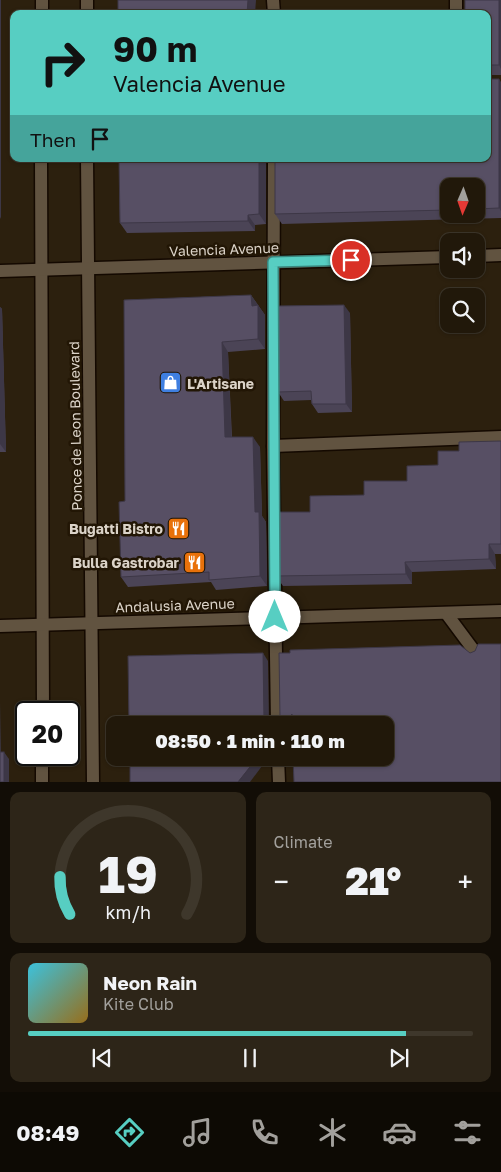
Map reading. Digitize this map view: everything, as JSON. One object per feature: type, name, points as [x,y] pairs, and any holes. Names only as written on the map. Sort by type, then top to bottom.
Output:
[{"type":"street","points":[[42,162],[43,701]]},
{"type":"street","name":"Ponce de Leon Boulevard","points":[[87,162],[93,782]]},
{"type":"street","points":[[274,162],[273,446],[278,716]]},
{"type":"street","points":[[485,256],[501,256]]},
{"type":"street","name":"Valencia Avenue","points":[[0,271],[440,257]]},
{"type":"street","points":[[273,446],[501,437]]},
{"type":"street","name":"Andalusia Avenue","points":[[0,626],[501,611]]},
{"type":"street","points":[[446,613],[475,652]]},
{"type":"street","points":[[42,766],[42,782]]},
{"type":"street","points":[[278,766],[279,782]]},
{"type":"building","points":[[118,0],[248,0],[247,10],[118,10]]},
{"type":"building","points":[[465,0],[499,0],[499,65],[491,65],[491,10],[465,10]]},
{"type":"building","points":[[491,79],[499,79],[499,208],[485,209],[485,178],[440,178],[440,210],[275,214],[275,162],[491,162]]},
{"type":"building","points":[[119,162],[259,162],[259,214],[248,215],[248,221],[120,223]]},
{"type":"building","points":[[251,295],[252,306],[258,305],[258,339],[222,342],[225,437],[253,437],[255,512],[259,512],[260,576],[209,580],[209,572],[121,577],[119,502],[125,501],[124,300]]},
{"type":"building","points":[[344,305],[346,404],[312,404],[311,391],[278,392],[276,306]]},
{"type":"building","points":[[501,441],[501,544],[489,544],[489,559],[405,562],[406,574],[276,576],[275,512],[310,512],[310,496],[364,495],[364,481],[407,481],[407,466],[438,465],[438,451],[459,451],[459,442]]},
{"type":"building","points":[[478,644],[501,644],[501,782],[294,782],[293,766],[394,766],[394,716],[292,716],[292,714],[290,716],[280,716],[279,653],[290,653],[290,650],[460,645],[470,653],[475,651]]},
{"type":"building","points":[[263,653],[264,716],[129,716],[128,656]]},
{"type":"building","points":[[0,752],[4,752],[4,782],[0,782]]},
{"type":"building","points":[[130,766],[251,766],[238,782],[130,782]]},
{"type":"place","name":"L'Artisane","points":[[171,383]]},
{"type":"place","name":"Bugatti Bistro","points":[[179,528]]},
{"type":"place","name":"Bulla Gastrobar","points":[[195,562]]},
{"type":"route","points":[[275,617],[273,262],[351,260]]}]
